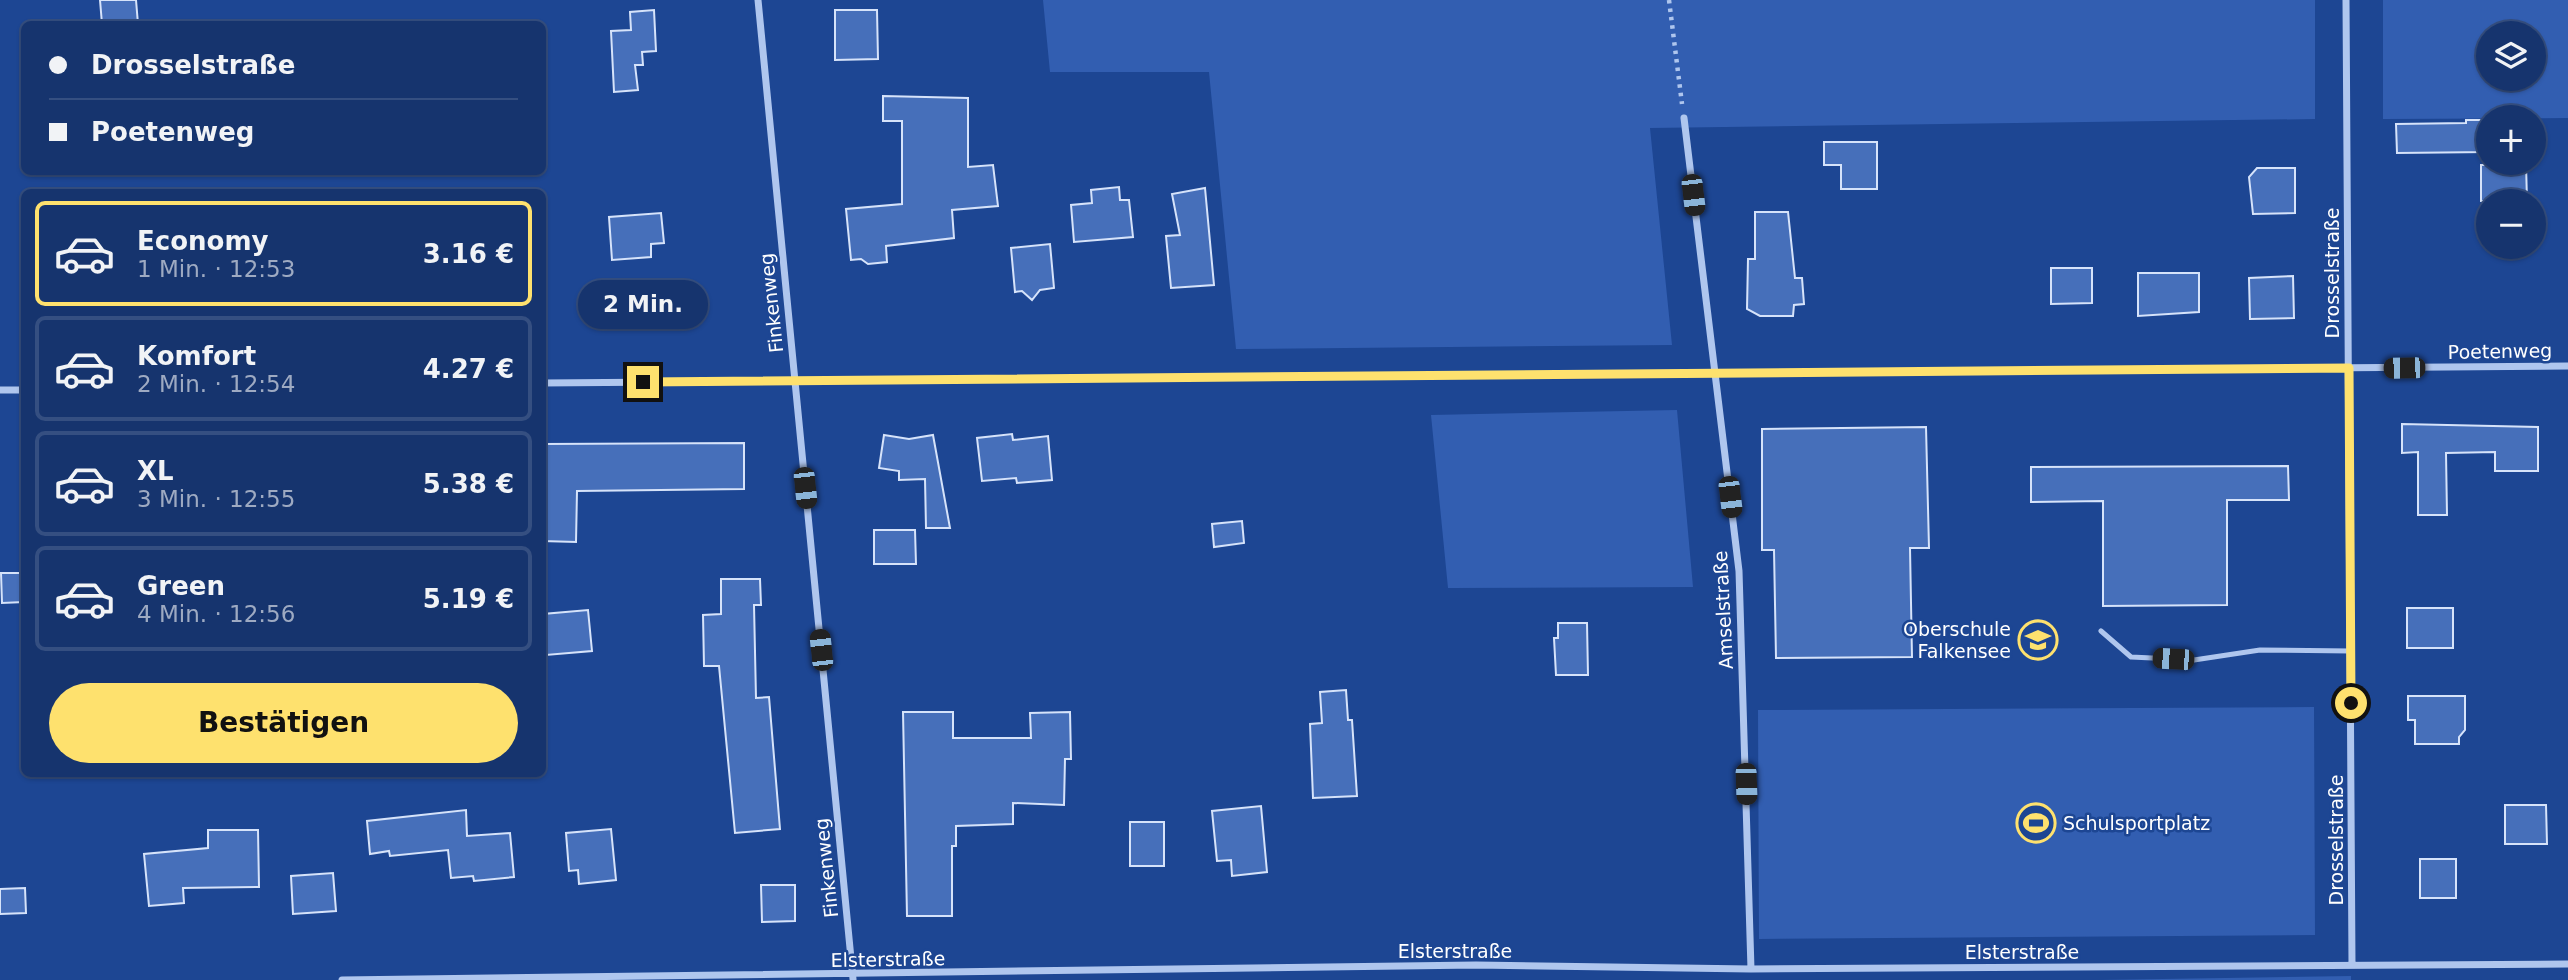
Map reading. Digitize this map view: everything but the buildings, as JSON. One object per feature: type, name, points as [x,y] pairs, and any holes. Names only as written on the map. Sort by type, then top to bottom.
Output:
[{"type":"street","name":"Finkenweg","points":[[758,0],[852,978]]},
{"type":"street","name":"Drosselstraße","points":[[2346,0],[2352,965]]},
{"type":"street","name":"Amselstraße","points":[[1684,118],[1740,572],[1751,969]]},
{"type":"street","name":"Poetenweg","points":[[546,383],[2568,366]]},
{"type":"street","points":[[0,390],[21,390]]},
{"type":"street","name":"Elsterstraße","points":[[342,980],[852,978],[1476,965],[1751,969],[2568,964]]},
{"type":"lane","points":[[2101,631],[2131,657],[2194,660],[2260,650],[2351,651]]},
{"type":"path","points":[[1669,0],[1684,118]]},
{"type":"shaded area","points":[[1043,0],[2315,0],[2315,119],[1650,128],[1672,345],[1236,349],[1209,72],[1050,72]]},
{"type":"shaded area","points":[[2383,0],[2568,0],[2568,118],[2546,118],[2546,105],[2476,105],[2476,118],[2383,119]]},
{"type":"shaded area","points":[[1677,410],[1693,587],[1448,588],[1431,415]]},
{"type":"shaded area","name":"Schulsportplatz","points":[[2314,707],[2315,935],[1759,939],[1758,710]]},
{"type":"shaded area","points":[[2351,976],[2351,980],[2098,980]]},
{"type":"place","name":"Oberschule Falkensee","points":[[2038,640]]},
{"type":"place","name":"Schulsportplatz","points":[[2036,823]]},
{"type":"route","points":[[643,382],[2349,368],[2351,703]]}]
